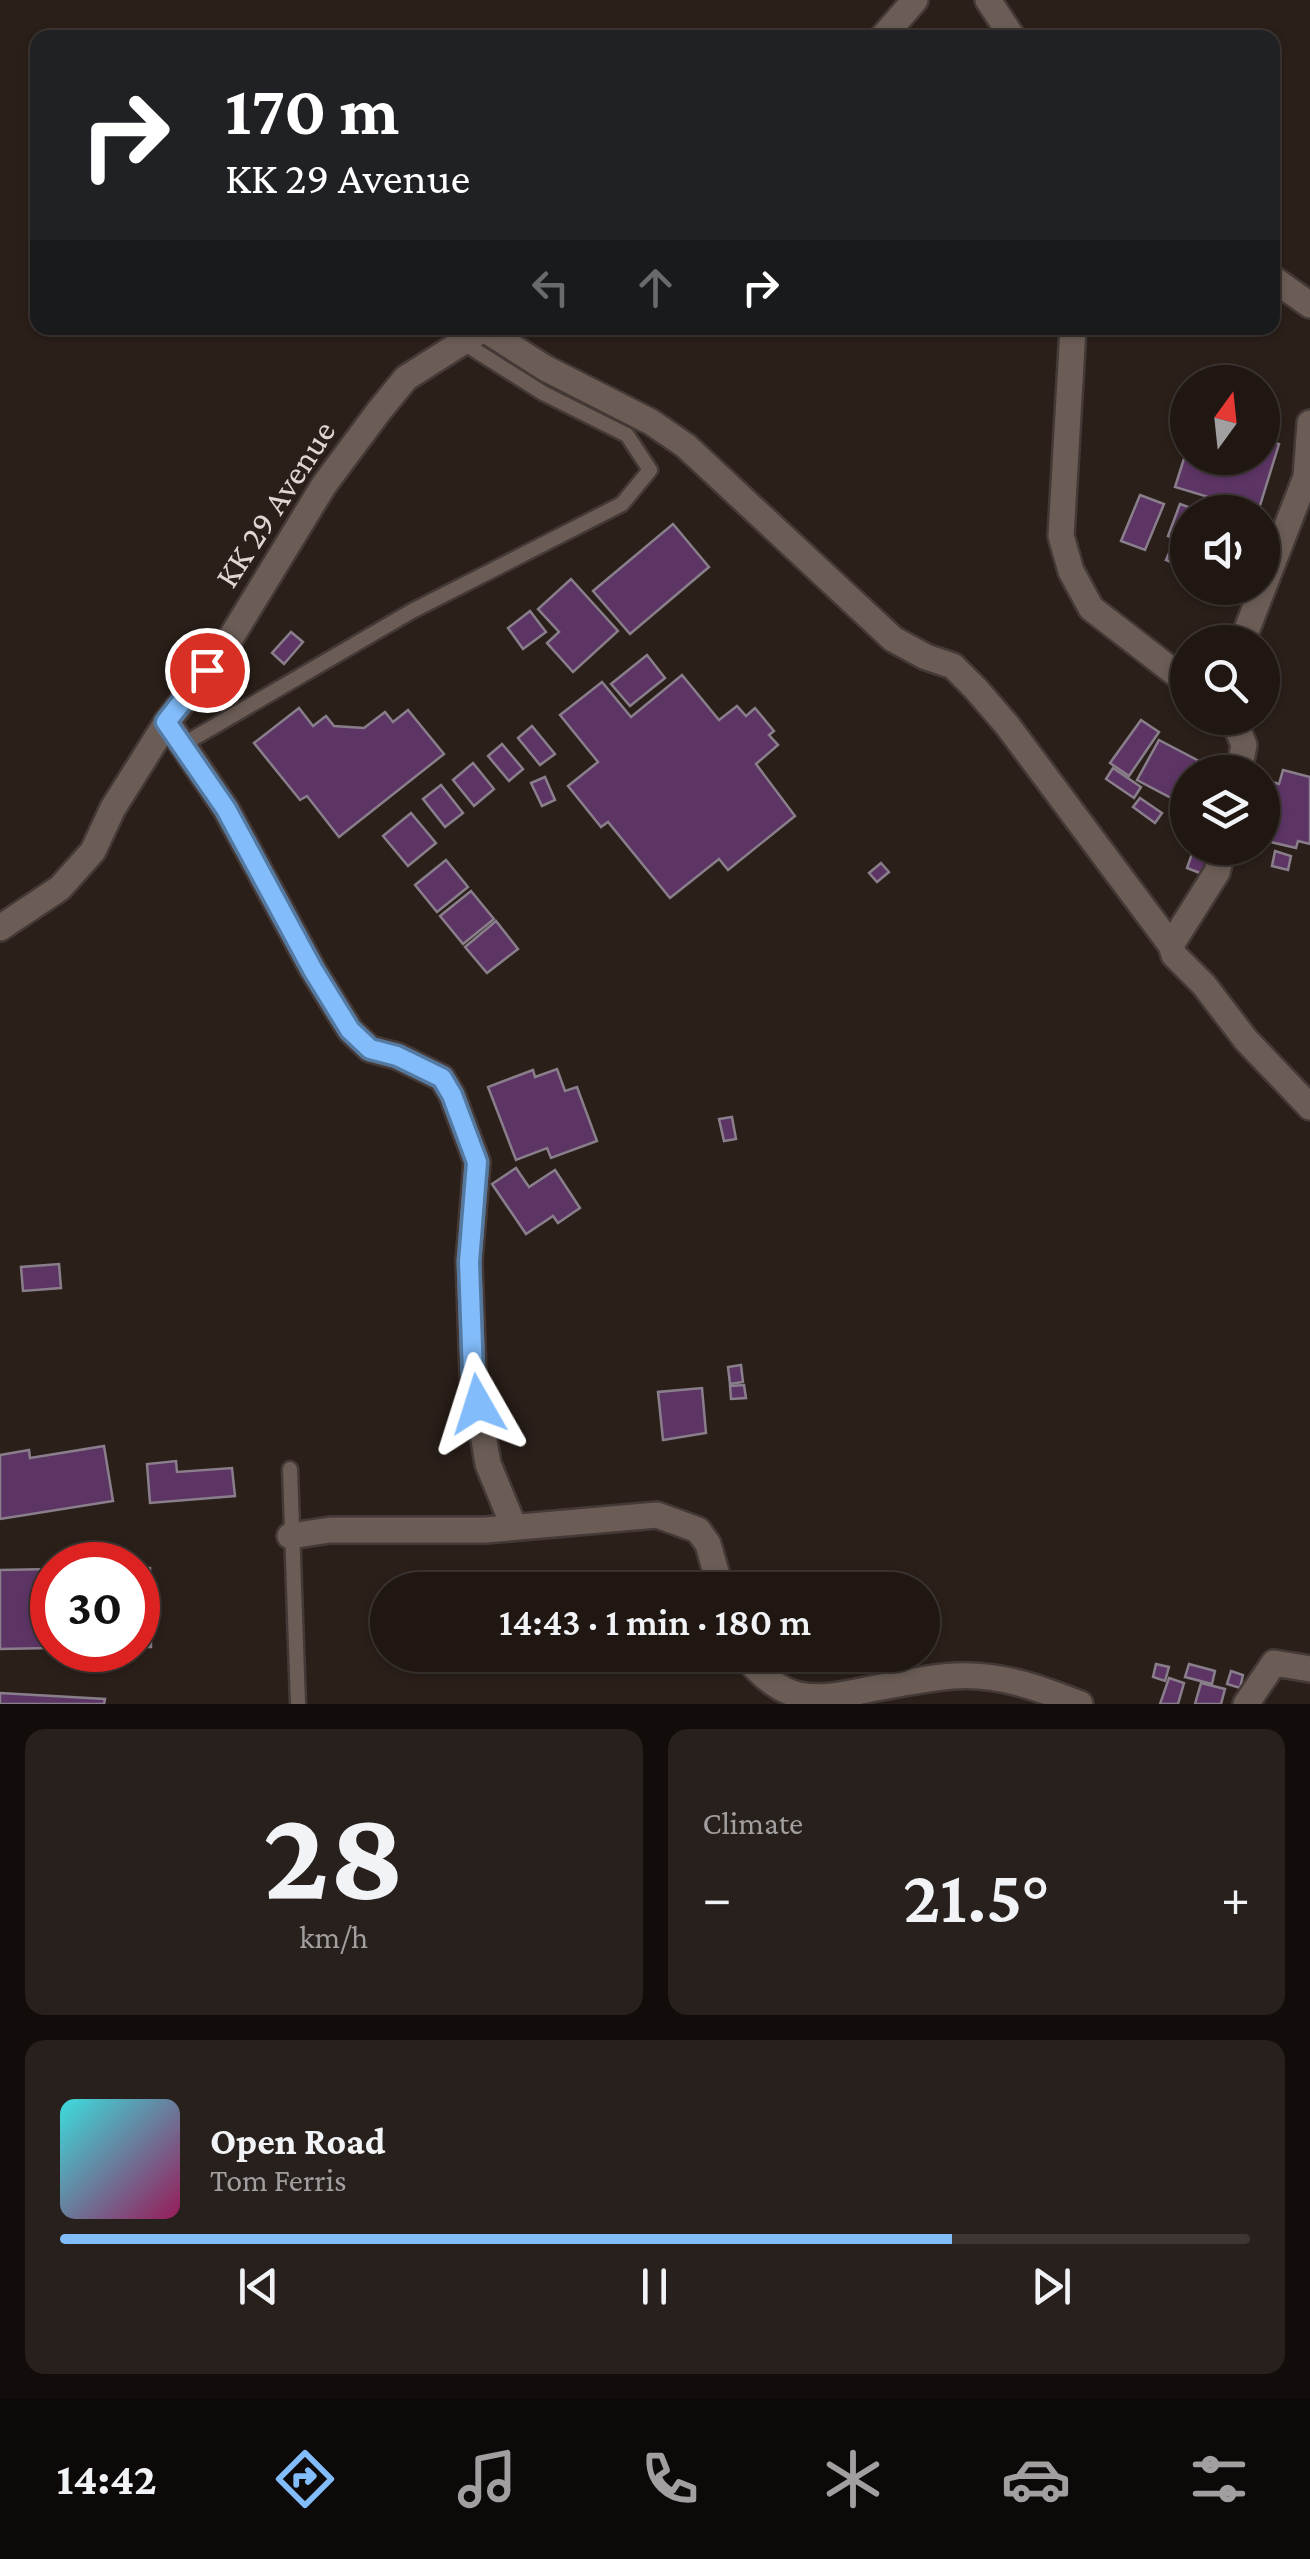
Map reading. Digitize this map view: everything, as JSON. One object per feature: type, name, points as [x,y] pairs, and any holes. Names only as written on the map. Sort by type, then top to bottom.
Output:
[{"type":"street","points":[[889,30],[915,0]]},
{"type":"street","points":[[988,0],[1008,30]]},
{"type":"street","points":[[1280,284],[1310,305]]},
{"type":"street","name":"KK 29 Avenue","points":[[0,928],[60,888],[93,851],[113,808],[166,722],[227,644],[324,485],[379,411],[406,378],[472,335]]},
{"type":"street","points":[[483,335],[651,422],[686,446],[893,639],[953,666],[1007,725],[1172,945],[1174,955],[1204,984],[1246,1040],[1310,1107]]},
{"type":"street","points":[[1072,335],[1061,536],[1071,570],[1091,608],[1170,670]]},
{"type":"street","points":[[1249,625],[1306,478],[1310,423]]},
{"type":"street","points":[[166,722],[226,809],[350,1030],[370,1049],[442,1078],[452,1095],[477,1162],[469,1262],[473,1374],[488,1464],[514,1527]]},
{"type":"street","points":[[1172,945],[1219,865]]},
{"type":"street","points":[[290,1536],[330,1530],[514,1527],[657,1515],[698,1530],[708,1544],[715,1572]]},
{"type":"street","points":[[1246,1704],[1274,1663],[1310,1669]]},
{"type":"street","points":[[758,1672],[785,1696],[808,1701],[821,1702],[870,1689],[955,1676],[1003,1677],[1080,1704]]},
{"type":"lane","points":[[182,744],[412,612],[622,504],[650,470],[627,435],[543,393],[480,335]]},
{"type":"lane","points":[[290,1469],[298,1704]]},
{"type":"building","points":[[1179,475],[1269,475],[1263,495],[1202,495],[1175,487]]},
{"type":"building","points":[[1140,495],[1164,504],[1145,550],[1121,541]]},
{"type":"building","points":[[673,524],[709,567],[630,634],[593,591]]},
{"type":"building","points":[[571,579],[618,631],[573,672],[547,643],[559,632],[538,609]]},
{"type":"building","points":[[530,611],[546,632],[523,649],[508,628]]},
{"type":"building","points":[[291,632],[303,642],[284,664],[272,653]]},
{"type":"building","points":[[647,655],[665,678],[630,706],[611,684]]},
{"type":"building","points":[[682,675],[719,720],[737,706],[746,716],[755,708],[774,731],[769,735],[778,745],[756,764],[795,816],[728,870],[719,859],[670,898],[608,822],[601,827],[568,786],[598,762],[560,715],[602,682],[631,717]]},
{"type":"building","points":[[299,708],[313,726],[326,716],[334,726],[364,728],[385,712],[393,722],[408,710],[444,754],[339,837],[307,796],[300,800],[254,743]]},
{"type":"building","points":[[1141,720],[1159,732],[1129,776],[1110,763]]},
{"type":"building","points":[[532,726],[555,754],[540,765],[518,738]]},
{"type":"building","points":[[1159,740],[1188,755],[1170,755],[1170,797],[1137,780]]},
{"type":"building","points":[[502,744],[523,769],[509,781],[488,756]]},
{"type":"building","points":[[473,763],[494,789],[474,806],[453,780]]},
{"type":"building","points":[[1113,768],[1141,787],[1134,798],[1106,779]]},
{"type":"building","points":[[1283,770],[1310,777],[1310,844],[1298,841],[1296,848],[1280,844]]},
{"type":"building","points":[[545,777],[555,800],[542,806],[531,783]]},
{"type":"building","points":[[441,785],[463,813],[445,827],[423,799]]},
{"type":"building","points":[[1140,798],[1162,813],[1155,823],[1133,807]]},
{"type":"building","points":[[411,813],[436,843],[408,866],[383,836]]},
{"type":"building","points":[[1280,853],[1291,856],[1288,870],[1272,866],[1280,865]]},
{"type":"building","points":[[446,860],[468,887],[437,912],[415,885]]},
{"type":"building","points":[[881,863],[889,872],[877,882],[869,873]]},
{"type":"building","points":[[1188,865],[1209,865],[1205,875],[1187,868]]},
{"type":"building","points":[[471,891],[494,919],[463,944],[440,916]]},
{"type":"building","points":[[496,921],[518,949],[487,973],[465,947]]},
{"type":"building","points":[[557,1069],[565,1091],[577,1087],[597,1141],[551,1158],[547,1148],[516,1160],[488,1087],[533,1070],[535,1077]]},
{"type":"building","points":[[732,1117],[736,1139],[724,1141],[719,1119]]},
{"type":"building","points":[[516,1168],[529,1187],[555,1170],[580,1208],[558,1223],[553,1216],[526,1234],[492,1184]]},
{"type":"building","points":[[59,1264],[61,1288],[23,1291],[21,1267]]},
{"type":"building","points":[[741,1365],[743,1382],[730,1384],[728,1367]]},
{"type":"building","points":[[744,1385],[746,1398],[731,1399],[730,1386]]},
{"type":"building","points":[[702,1388],[706,1433],[663,1440],[658,1392]]},
{"type":"building","points":[[104,1446],[113,1501],[0,1519],[0,1455],[29,1450],[30,1458]]},
{"type":"building","points":[[176,1461],[177,1472],[232,1468],[235,1496],[150,1503],[147,1464]]},
{"type":"building","points":[[30,1569],[30,1648],[0,1649],[0,1570]]},
{"type":"building","points":[[1156,1664],[1169,1667],[1165,1681],[1153,1677]]},
{"type":"building","points":[[1189,1664],[1215,1671],[1212,1684],[1185,1677]]},
{"type":"building","points":[[1231,1671],[1243,1675],[1240,1688],[1227,1684]]},
{"type":"building","points":[[1169,1678],[1184,1683],[1178,1704],[1160,1704]]},
{"type":"building","points":[[1201,1683],[1225,1689],[1221,1704],[1195,1704]]},
{"type":"building","points":[[0,1693],[105,1699],[104,1704],[0,1704]]},
{"type":"route","points":[[207,670],[166,722],[226,809],[350,1030],[370,1049],[397,1056],[442,1078],[477,1162],[469,1262],[473,1374],[478,1404]]}]
